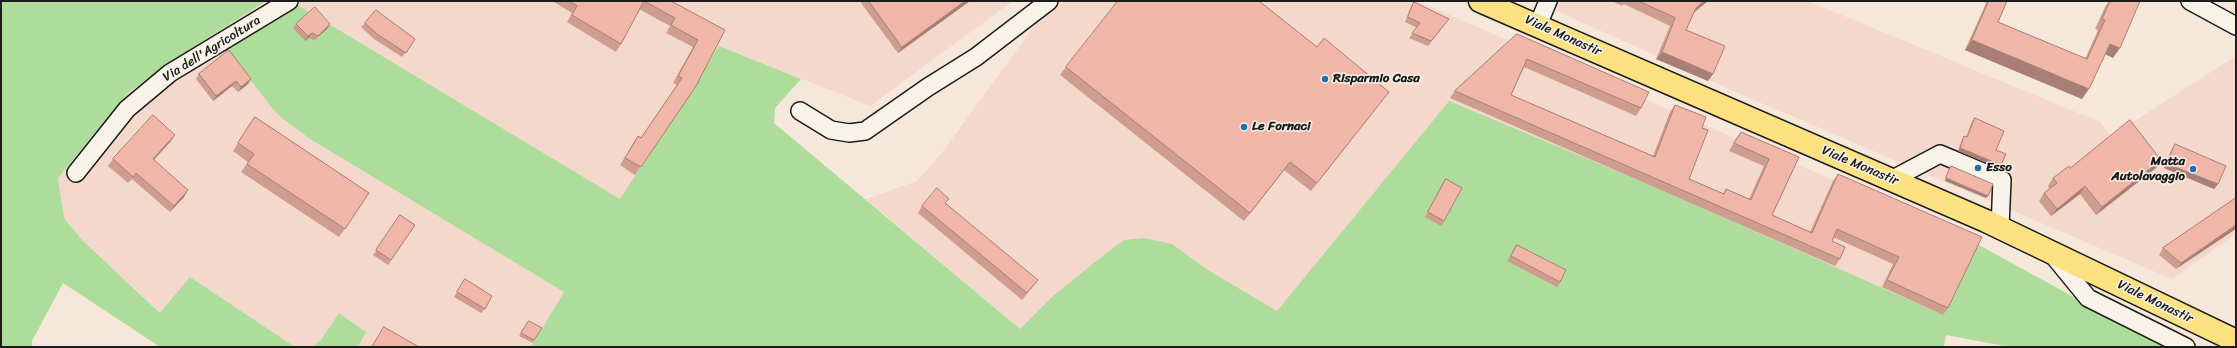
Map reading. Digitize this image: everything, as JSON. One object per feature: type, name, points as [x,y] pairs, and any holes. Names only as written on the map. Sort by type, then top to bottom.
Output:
[{"type":"main road","name":"Viale Monastir","points":[[1480,1],[2000,227],[2236,341]]},
{"type":"street","name":"Via dell'Agricoltura","points":[[76,173],[127,110],[170,73],[289,1]]},
{"type":"street","points":[[800,110],[831,130],[849,133],[865,131],[928,87],[976,57],[1049,1]]},
{"type":"street","points":[[1538,25],[1548,1]]},
{"type":"street","points":[[2190,1],[2236,26]]},
{"type":"street","points":[[1891,180],[1940,154],[2002,180],[2000,227]]},
{"type":"street","points":[[2050,251],[2088,298],[2186,347]]},
{"type":"shaded area","points":[[266,1],[1013,1],[870,106],[719,46],[620,199],[294,3],[226,50],[278,115],[310,139],[564,292],[531,347],[358,347],[366,332],[339,313],[321,340],[312,347],[295,347],[190,277],[161,313],[82,240],[64,218],[58,178],[128,93],[173,60]]},
{"type":"shaded area","points":[[1065,1],[1417,1],[1903,210],[1946,319],[1449,101],[1277,311],[1208,270],[1172,244],[1105,254],[1053,296],[1020,329],[866,199],[917,181],[941,154],[1038,21]]},
{"type":"shaded area","points":[[1535,1],[1808,1],[2100,122],[2112,138],[2128,125],[2236,56],[2236,234],[2172,279],[1731,90]]},
{"type":"green space","points":[[1,1],[266,1],[173,60],[128,93],[58,178],[64,218],[82,240],[160,313],[190,277],[295,347],[160,347],[63,283],[32,341],[32,347],[1,347]]},
{"type":"green space","points":[[294,3],[620,199],[719,46],[801,79],[775,108],[774,123],[1020,329],[1053,296],[1124,240],[1144,238],[1172,244],[1208,270],[1277,311],[1449,101],[1657,188],[1943,315],[1977,244],[2165,347],[2010,347],[1946,335],[1944,347],[531,347],[564,292],[310,139],[278,115],[226,50]]},
{"type":"green space","points":[[339,313],[366,332],[358,347],[312,347],[321,340]]},
{"type":"building","points":[[569,1],[644,1],[621,44],[572,15],[577,6]]},
{"type":"building","points":[[644,1],[671,1],[725,30],[696,86],[641,167],[625,158],[638,136],[641,138],[682,78],[678,76],[698,40],[671,25],[675,18]]},
{"type":"building","points":[[869,1],[965,1],[902,47]]},
{"type":"building","name":"Le Fornaci","points":[[1118,1],[1259,1],[1317,47],[1324,38],[1389,92],[1317,183],[1290,162],[1250,213],[1066,67]]},
{"type":"building","points":[[1639,1],[1704,1],[1696,8],[1686,30],[1725,46],[1713,74],[1662,52],[1675,18]]},
{"type":"building","points":[[1989,1],[2007,1],[1998,22],[2087,59],[2105,20],[2102,19],[2110,1],[2140,1],[2120,48],[2110,44],[2089,89],[1972,40]]},
{"type":"building","points":[[1414,2],[1449,19],[1431,41],[1412,33],[1420,23],[1408,17]]},
{"type":"building","points":[[315,7],[330,24],[318,36],[312,33],[308,36],[296,24]]},
{"type":"building","points":[[376,10],[415,39],[406,53],[377,34],[365,23]]},
{"type":"building","points":[[1517,34],[1649,92],[1641,108],[1527,59],[1511,95],[1655,157],[1675,105],[1706,117],[1702,128],[1708,130],[1689,179],[1724,194],[1726,189],[1751,200],[1769,159],[1734,143],[1741,132],[1799,157],[1772,215],[1812,233],[1838,174],[1982,237],[1948,308],[1887,280],[1899,257],[1837,229],[1832,241],[1845,247],[1840,259],[1455,91]]},
{"type":"building","points":[[229,50],[251,79],[241,87],[236,81],[216,96],[199,74]]},
{"type":"building","points":[[153,115],[175,135],[153,159],[188,190],[174,206],[136,173],[133,177],[113,159]]},
{"type":"building","points":[[255,117],[369,193],[345,229],[247,164],[254,154],[238,143]]},
{"type":"building","points":[[1975,118],[2004,131],[1996,150],[2006,154],[2001,165],[1960,148],[1964,136],[1967,137]]},
{"type":"building","points":[[2130,120],[2161,160],[2102,207],[2085,186],[2057,209],[2044,193],[2057,183],[2053,178],[2069,166],[2070,168]]},
{"type":"building","name":"Matta Autolavaggio","points":[[2175,144],[2226,166],[2218,184],[2167,164]]},
{"type":"building","points":[[1951,166],[1993,184],[1988,196],[1946,178]]},
{"type":"building","points":[[1446,179],[1462,188],[1444,221],[1428,212]]},
{"type":"building","points":[[937,188],[949,199],[945,203],[1038,280],[1027,293],[922,206]]},
{"type":"building","points":[[2236,198],[2236,225],[2181,263],[2163,248]]},
{"type":"building","points":[[400,215],[415,225],[391,260],[376,250]]},
{"type":"building","points":[[1517,245],[1566,270],[1560,282],[1511,256]]},
{"type":"building","points":[[465,279],[492,296],[485,309],[457,292]]},
{"type":"building","points":[[529,321],[542,328],[534,340],[521,333]]},
{"type":"building","points":[[384,327],[419,347],[372,347]]},
{"type":"place","name":"Risparmio Casa","points":[[1325,79]]},
{"type":"place","name":"Le Fornaci","points":[[1244,127]]},
{"type":"place","name":"Esso","points":[[1978,168]]},
{"type":"place","name":"Matta Autolavaggio","points":[[2193,169]]}]
